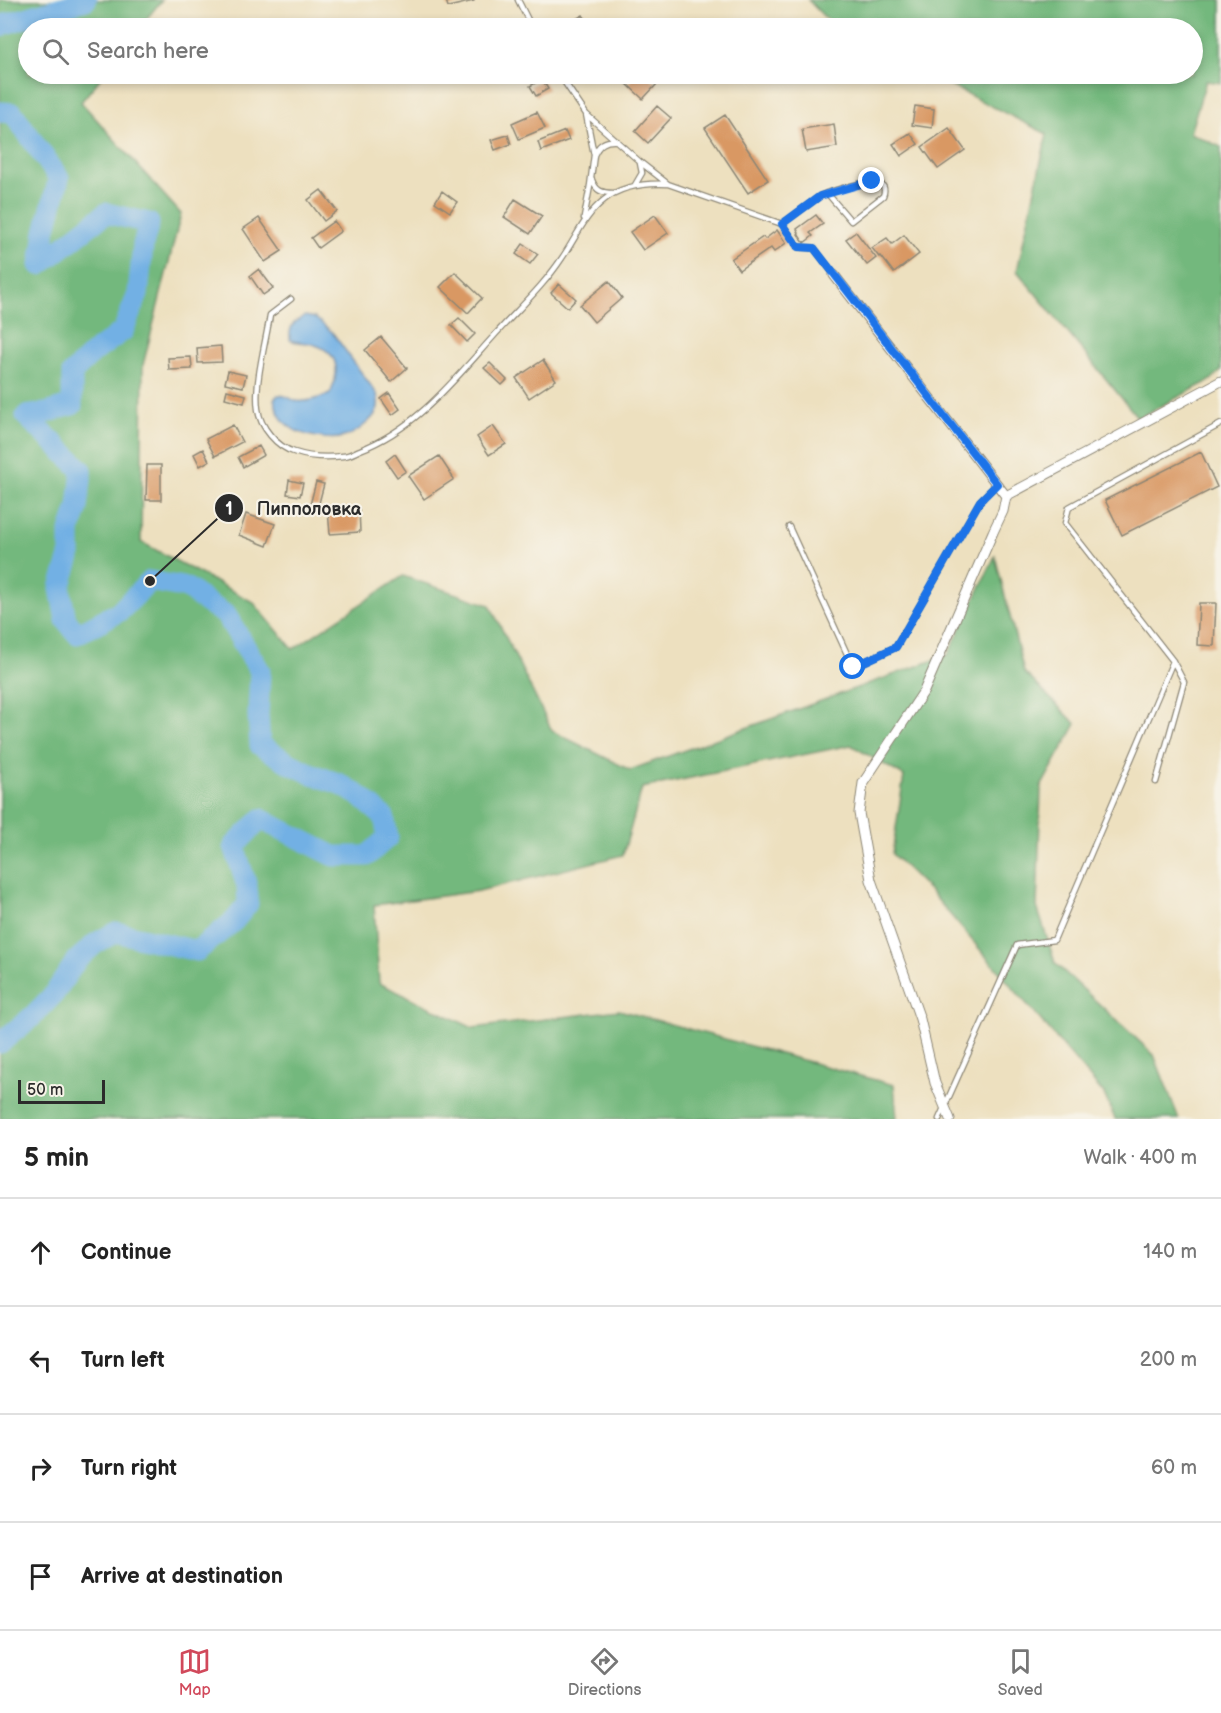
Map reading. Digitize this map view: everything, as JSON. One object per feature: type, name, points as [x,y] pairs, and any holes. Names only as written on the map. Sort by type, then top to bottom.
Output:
[{"type":"street","points":[[834,275],[1006,496],[1004,511],[924,691],[863,783],[859,813],[871,880],[920,1019],[935,1083],[950,1119]]},
{"type":"street","points":[[1006,496],[1221,381]]},
{"type":"lane","points":[[518,0],[527,18]]},
{"type":"lane","points":[[566,84],[586,114],[640,162],[668,183],[782,224],[798,247],[814,248],[834,275]]},
{"type":"lane","points":[[584,219],[594,155],[586,114]]},
{"type":"lane","points":[[594,155],[602,143],[610,140],[617,141]]},
{"type":"lane","points":[[633,186],[639,181],[642,173],[640,162]]},
{"type":"lane","points":[[591,178],[600,192],[614,193]]},
{"type":"lane","points":[[782,224],[827,193],[872,181],[880,183],[885,191],[883,196],[851,221],[827,193]]},
{"type":"lane","points":[[291,299],[270,315],[259,380],[258,410],[267,433],[284,449],[308,456],[344,456],[377,444],[405,426],[438,397],[544,280],[562,258],[584,219],[604,199],[621,189],[633,186],[646,183],[668,183]]},
{"type":"lane","points":[[1156,782],[1185,682],[1173,661],[1065,522],[1069,507],[1221,424]]},
{"type":"lane","points":[[789,527],[853,667],[896,647],[980,501],[997,484]]},
{"type":"lane","points":[[939,1119],[1017,945],[1054,940],[1173,661]]},
{"type":"green space","points":[[0,0],[162,0],[147,18],[18,18],[18,84],[96,84],[81,102],[181,214],[143,365],[141,542],[253,602],[293,649],[403,576],[490,605],[552,731],[630,770],[948,655],[995,556],[1024,672],[1076,724],[1041,787],[1037,907],[1055,963],[1154,1055],[1179,1119],[1115,1119],[1104,1094],[929,890],[892,854],[904,776],[851,745],[642,788],[623,855],[479,891],[374,905],[379,983],[473,1028],[619,1010],[894,1085],[897,1119],[0,1119]]},
{"type":"green space","points":[[808,0],[1221,0],[1221,83],[1206,81],[1190,133],[1221,147],[1221,371],[1211,380],[1138,418],[1017,271],[1047,134],[947,84],[1203,84],[1203,18],[825,18]]},
{"type":"water","points":[[305,316],[315,318],[332,332],[377,394],[378,406],[374,416],[360,429],[344,437],[324,438],[295,430],[279,415],[276,407],[274,399],[278,395],[296,401],[309,401],[330,394],[336,376],[335,362],[326,350],[308,343],[290,340],[293,325]]},
{"type":"building","points":[[446,0],[474,0],[474,1],[448,7]]},
{"type":"building","points":[[545,84],[548,89],[536,96],[530,86]]},
{"type":"building","points":[[627,84],[657,84],[643,99]]},
{"type":"building","points":[[657,106],[671,118],[648,143],[635,131]]},
{"type":"building","points":[[915,106],[934,109],[932,128],[912,125]]},
{"type":"building","points":[[537,112],[545,128],[519,139],[512,123]]},
{"type":"building","points":[[725,115],[768,180],[748,193],[705,128]]},
{"type":"building","points":[[834,124],[837,147],[806,152],[802,129]]},
{"type":"building","points":[[949,128],[965,150],[938,169],[922,147]]},
{"type":"building","points":[[565,131],[569,140],[541,151],[538,142]]},
{"type":"building","points":[[910,133],[918,144],[901,156],[893,144]]},
{"type":"building","points":[[508,135],[511,144],[495,150],[491,140]]},
{"type":"building","points":[[321,190],[337,211],[324,221],[308,200]]},
{"type":"building","points":[[442,191],[457,202],[450,212],[435,202]]},
{"type":"building","points":[[515,199],[542,216],[530,234],[504,217]]},
{"type":"building","points":[[655,215],[668,233],[643,250],[630,232]]},
{"type":"building","points":[[816,215],[823,224],[810,233],[813,236],[804,243],[797,229]]},
{"type":"building","points":[[259,218],[282,251],[265,262],[243,229]]},
{"type":"building","points":[[334,221],[341,231],[318,248],[311,238]]},
{"type":"building","points":[[777,230],[786,243],[774,252],[771,248],[739,270],[731,259]]},
{"type":"building","points":[[856,232],[876,258],[867,265],[846,239]]},
{"type":"building","points":[[904,235],[919,254],[894,273],[872,248],[887,238],[892,244]]},
{"type":"building","points":[[523,244],[538,254],[530,264],[516,254]]},
{"type":"building","points":[[259,269],[273,288],[263,295],[250,276]]},
{"type":"building","points":[[455,272],[482,298],[468,313],[440,287]]},
{"type":"building","points":[[609,281],[622,298],[594,322],[580,305]]},
{"type":"building","points":[[559,284],[576,299],[568,308],[551,293]]},
{"type":"building","points":[[459,318],[475,334],[467,342],[451,325]]},
{"type":"building","points":[[381,337],[407,368],[391,382],[365,350]]},
{"type":"building","points":[[221,346],[222,362],[198,363],[197,348]]},
{"type":"building","points":[[191,357],[192,369],[169,370],[168,358]]},
{"type":"building","points":[[543,360],[556,380],[529,398],[516,378]]},
{"type":"building","points":[[490,363],[507,380],[502,385],[484,368]]},
{"type":"building","points":[[228,371],[246,375],[243,387],[225,383]]},
{"type":"building","points":[[227,390],[246,395],[244,403],[225,398]]},
{"type":"building","points":[[389,393],[400,409],[392,415],[381,399]]},
{"type":"building","points":[[233,425],[242,442],[215,456],[206,439]]},
{"type":"building","points":[[493,426],[506,444],[489,455],[477,437]]},
{"type":"building","points":[[259,446],[264,455],[243,467],[238,457]]},
{"type":"building","points":[[203,449],[209,461],[200,466],[194,454]]},
{"type":"building","points":[[1201,452],[1217,487],[1122,535],[1105,500]]},
{"type":"building","points":[[395,454],[406,471],[397,477],[386,461]]},
{"type":"building","points":[[439,456],[454,479],[424,499],[408,476]]},
{"type":"building","points":[[147,465],[161,465],[161,500],[146,500]]},
{"type":"building","points":[[289,480],[303,483],[300,496],[287,494]]},
{"type":"building","points":[[316,482],[324,484],[318,507],[310,505]]},
{"type":"building","points":[[359,508],[360,532],[330,534],[328,510]]},
{"type":"building","points":[[246,514],[275,524],[267,546],[239,535]]},
{"type":"building","points":[[1199,603],[1216,603],[1214,646],[1197,645]]},
{"type":"waterway","points":[[26,18],[86,0]]},
{"type":"waterway","points":[[0,27],[18,20]]},
{"type":"waterway","points":[[0,112],[13,113],[59,178],[45,232],[40,265],[106,213],[149,223],[143,245],[138,294],[123,331],[94,352],[72,373],[72,405],[26,416],[82,470],[78,507],[70,531],[70,557],[60,588],[66,620],[77,634],[120,611],[150,581],[187,588],[226,615],[260,671],[258,715],[260,745],[289,763],[340,784],[361,797],[384,817],[388,837],[367,856],[334,856],[261,819],[234,846],[247,886],[248,904],[234,921],[197,951],[116,932],[96,943],[76,961],[54,994],[33,1016],[0,1043]]},
{"type":"place","name":"Пипполовка","points":[[150,581]]},
{"type":"route","points":[[853,667],[896,647],[980,501],[997,484],[814,248],[798,247],[782,224],[820,196],[872,181]]}]
